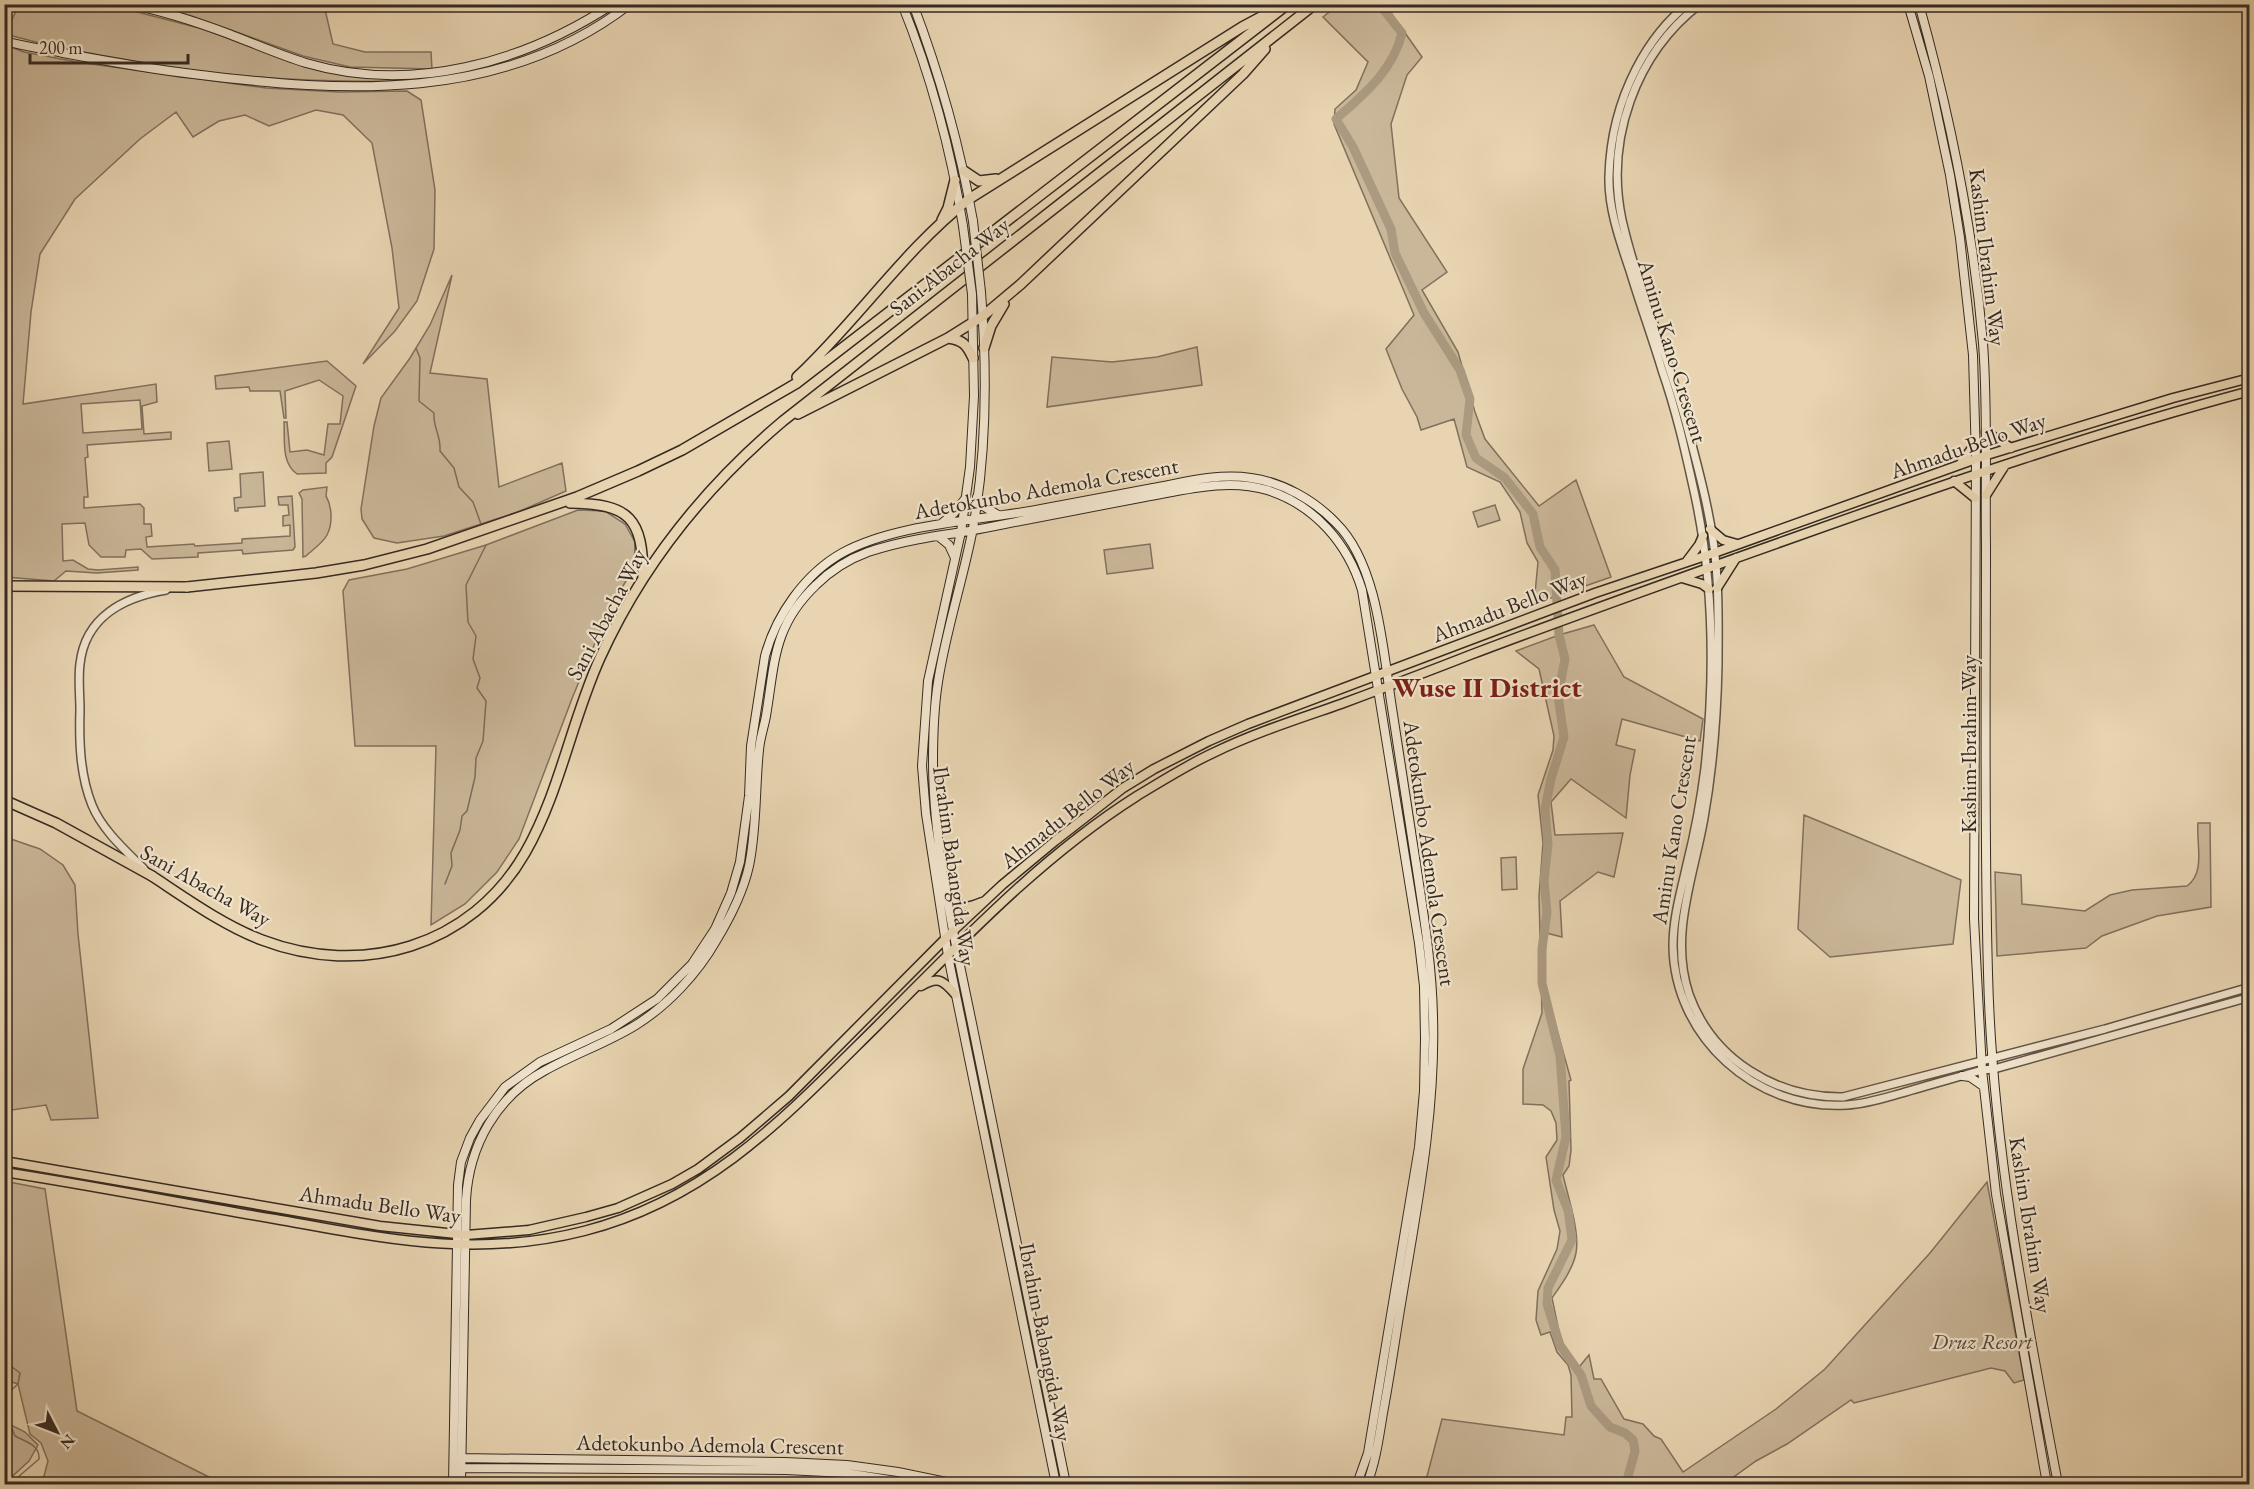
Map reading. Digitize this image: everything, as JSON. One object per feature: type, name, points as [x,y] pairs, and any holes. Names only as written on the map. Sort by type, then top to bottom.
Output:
[{"type":"highway","points":[[777,396],[839,335],[940,223],[969,199],[1242,27],[1286,4]]},
{"type":"highway","name":"Sani Abacha Way","points":[[4,586],[187,587],[316,573],[364,565],[427,549],[548,509],[638,471],[682,450],[777,396],[832,358],[1286,4]]},
{"type":"highway","name":"Sani Abacha Way","points":[[4,800],[56,823],[152,876],[239,930],[261,940],[314,955],[330,957],[375,955],[414,945],[441,934],[477,910],[491,897],[504,883],[525,852],[553,791],[582,702],[600,658],[643,578],[690,513],[724,474],[783,421],[1315,4]]},
{"type":"highway","points":[[783,421],[948,338],[983,316],[1012,292],[1243,74],[1280,32]]},
{"type":"highway","points":[[964,171],[979,181],[1001,178]]},
{"type":"highway","points":[[940,223],[948,208],[955,180]]},
{"type":"highway","points":[[984,348],[997,313],[1012,292]]},
{"type":"highway","points":[[948,338],[964,343],[973,358]]},
{"type":"highway","points":[[563,503],[601,504],[628,517],[639,533],[642,543],[643,578]]},
{"type":"main road","points":[[129,4],[186,20],[308,64],[350,72],[400,75],[434,74],[462,69],[521,53],[582,24],[613,4]]},
{"type":"main road","points":[[8,42],[146,69],[221,78],[336,87],[426,85],[523,63],[591,31],[630,4]]},
{"type":"main road","name":"Ibrahim Babangida Way","points":[[902,4],[918,44],[937,105],[955,180],[972,294],[973,323],[973,428],[963,521],[928,681],[922,766],[926,814],[955,994],[1056,1485]]},
{"type":"main road","name":"Ibrahim Babangida Way","points":[[913,4],[927,40],[964,171],[973,221],[981,292],[984,348],[984,415],[974,520],[945,647],[934,716],[933,765],[936,810],[957,947],[1066,1485]]},
{"type":"main road","name":"Kashim Ibrahim Way","points":[[1908,4],[1929,76],[1950,175],[1960,238],[1973,355],[1976,459],[1974,919],[1981,1052],[1979,1065],[1995,1194],[2047,1485]]},
{"type":"main road","name":"Kashim Ibrahim Way","points":[[1918,4],[1939,75],[1955,145],[1966,211],[1983,347],[1987,455],[1984,789],[1988,976],[1997,1125],[2005,1185],[2058,1485]]},
{"type":"main road","name":"Ahmadu Bello Way","points":[[4,1161],[380,1226],[462,1234],[529,1230],[618,1208],[698,1169],[740,1138],[789,1096],[954,930],[1046,848],[1092,812],[1154,769],[1239,728],[1595,593],[1737,545],[1987,455],[2173,398],[2250,378]]},
{"type":"main road","name":"Ahmadu Bello Way","points":[[4,1172],[378,1237],[461,1246],[529,1242],[584,1231],[645,1210],[692,1187],[741,1154],[774,1126],[1026,879],[1133,798],[1190,765],[1250,736],[1388,687],[1600,606],[1975,473],[2164,414],[2250,391]]},
{"type":"main road","points":[[1986,432],[2011,448]]},
{"type":"main road","points":[[1959,465],[1975,444]]},
{"type":"main road","points":[[1986,495],[2005,464]]},
{"type":"main road","name":"Adetokunbo Ademola Crescent","points":[[462,1234],[458,1185],[461,1162],[480,1120],[505,1087],[540,1062],[610,1029],[657,999],[692,964],[715,929],[731,893],[740,862],[749,796],[751,746],[765,656],[778,622],[793,598],[814,574],[843,553],[898,534],[939,525],[1214,477],[1253,478],[1289,490],[1317,506],[1348,536],[1358,552],[1371,587],[1427,941],[1433,1016],[1432,1091],[1414,1226],[1376,1454],[1367,1485]]},
{"type":"main road","points":[[1954,481],[1975,498]]},
{"type":"main road","name":"Adetokunbo Ademola Crescent","points":[[956,1485],[898,1472],[837,1464],[458,1458],[461,1246],[467,1186],[472,1162],[479,1141],[502,1105],[521,1085],[545,1070],[628,1029],[663,1005],[683,986],[715,943],[739,898],[747,871],[753,835],[759,747],[766,716],[770,676],[778,645],[795,609],[818,583],[847,562],[881,548],[1213,486],[1241,485],[1277,494],[1299,505],[1323,523],[1352,561],[1362,590],[1419,943],[1425,1013],[1424,1091],[1415,1172],[1368,1453],[1357,1485]]},
{"type":"main road","points":[[939,525],[954,513],[966,497]]},
{"type":"main road","points":[[977,497],[983,506],[999,516]]},
{"type":"main road","points":[[968,547],[980,533],[992,526]]},
{"type":"main road","points":[[1710,529],[1723,540],[1737,545]]},
{"type":"main road","points":[[938,536],[949,545],[955,558]]},
{"type":"main road","points":[[1686,562],[1699,545],[1702,536]]},
{"type":"main road","points":[[1682,578],[1713,588],[1737,557]]},
{"type":"main road","points":[[948,896],[966,908],[988,900]]},
{"type":"main road","points":[[910,992],[936,980],[945,983],[955,994]]},
{"type":"main road","points":[[1962,1076],[1970,1077],[1983,1086]]},
{"type":"main road","points":[[453,1485],[458,1458]]},
{"type":"main road","points":[[457,1468],[461,1485]]},
{"type":"main road","name":"Adetokunbo Ademola Crescent","points":[[457,1468],[786,1470],[846,1473],[915,1485]]},
{"type":"street","name":"Aminu Kano Crescent","points":[[1688,4],[1653,40],[1630,81],[1614,129],[1609,176],[1613,213],[1621,245],[1680,426],[1702,536],[1710,554]]},
{"type":"street","name":"Aminu Kano Crescent","points":[[1700,4],[1659,44],[1636,85],[1621,130],[1618,188],[1622,218],[1631,250],[1687,424],[1710,529],[1713,588],[1710,706],[1705,768],[1698,814],[1674,928],[1675,967],[1678,984],[1689,1015],[1708,1044],[1741,1076],[1774,1093],[1815,1104],[1849,1106],[1962,1076],[1993,1059],[2250,987]]},
{"type":"street","points":[[152,876],[117,841],[93,807],[82,765],[79,735],[80,663],[91,631],[110,610],[134,597],[187,587]]},
{"type":"street","name":"Aminu Kano Crescent","points":[[1713,588],[1718,625],[1716,728],[1703,825],[1681,928],[1682,966],[1696,1011],[1714,1039],[1745,1069],[1780,1087],[1823,1097],[1858,1094],[1979,1065],[1994,1069],[2250,997]]},
{"type":"green space","points":[[1339,4],[1400,5],[1391,13],[1422,57],[1407,75],[1391,124],[1399,198],[1447,272],[1422,290],[1458,352],[1485,439],[1539,506],[1576,480],[1611,577],[1534,604],[1538,562],[1527,543],[1520,512],[1500,482],[1467,467],[1454,419],[1421,430],[1386,349],[1414,315],[1334,124],[1335,109],[1356,90],[1368,62],[1323,17]]},
{"type":"green space","points":[[19,5],[110,5],[203,29],[303,66],[343,75],[414,76],[419,79],[415,81],[303,80],[228,75],[154,65],[69,49],[54,44],[47,45],[5,34]]},
{"type":"green space","points":[[150,5],[324,5],[333,44],[365,52],[431,52],[432,69],[350,67],[303,56],[189,15]]},
{"type":"green space","points":[[5,45],[24,52],[77,62],[266,88],[339,92],[407,91],[421,100],[435,190],[434,249],[417,301],[395,331],[363,364],[399,308],[392,248],[372,143],[343,115],[316,110],[269,126],[245,115],[219,121],[193,137],[176,112],[140,139],[75,199],[40,254],[31,312],[23,404],[156,384],[157,402],[142,406],[144,434],[171,432],[171,439],[87,445],[88,457],[85,458],[88,497],[84,497],[84,508],[140,504],[144,508],[144,524],[151,524],[152,536],[146,537],[147,547],[194,544],[195,546],[242,543],[242,539],[290,536],[290,525],[283,526],[283,516],[289,515],[288,505],[279,505],[278,497],[292,496],[295,547],[293,550],[243,554],[242,550],[198,553],[198,557],[152,559],[141,549],[126,550],[125,557],[101,557],[89,545],[85,523],[62,524],[63,561],[73,560],[88,569],[138,567],[138,570],[97,573],[66,571],[54,581],[5,577]],"holes":[[[140,400],[142,429],[83,433],[81,404]]]},
{"type":"green space","points":[[452,275],[430,373],[487,379],[499,487],[562,463],[566,491],[518,512],[444,536],[397,543],[374,538],[362,519],[361,509],[374,426],[381,398],[430,325]]},
{"type":"green space","points":[[1197,347],[1202,385],[1047,407],[1052,357],[1112,362],[1157,357]]},
{"type":"green space","points":[[327,361],[356,386],[332,457],[326,463],[326,473],[297,474],[288,464],[286,457],[284,422],[287,422],[290,452],[307,450],[324,455],[328,424],[340,424],[343,396],[319,380],[285,391],[286,418],[284,418],[280,391],[250,391],[249,387],[216,389],[215,376]]},
{"type":"green space","points":[[229,441],[232,469],[209,471],[207,443]]},
{"type":"green space","points":[[263,472],[265,506],[238,508],[238,511],[235,511],[234,498],[241,497],[240,474]]},
{"type":"green space","points":[[327,487],[326,496],[331,515],[329,531],[320,544],[303,557],[302,499],[299,493],[303,490]]},
{"type":"green space","points":[[1495,505],[1500,520],[1478,527],[1473,512]]},
{"type":"green space","points":[[578,510],[605,511],[625,524],[635,542],[634,568],[610,607],[573,696],[519,839],[497,872],[465,904],[431,925],[436,746],[355,746],[343,591],[349,580],[407,569],[486,545]]},
{"type":"green space","points":[[1150,544],[1153,568],[1107,574],[1104,550]]},
{"type":"green space","name":"Druz Resort","points":[[1594,625],[1624,677],[1703,719],[1700,741],[1622,719],[1616,745],[1635,750],[1626,818],[1571,779],[1551,802],[1555,835],[1623,833],[1614,877],[1598,872],[1560,901],[1562,937],[1546,933],[1544,983],[1571,1080],[1569,1081],[1571,1150],[1569,1166],[1563,1175],[1575,1225],[1577,1245],[1572,1265],[1552,1298],[1562,1346],[1579,1367],[1589,1355],[1594,1379],[1601,1379],[1624,1419],[1643,1424],[1654,1436],[1661,1439],[1683,1472],[1776,1409],[1825,1369],[1930,1253],[1987,1182],[2024,1380],[2014,1383],[2005,1371],[1991,1368],[1854,1403],[1851,1400],[1724,1484],[1425,1484],[1442,1419],[1564,1435],[1566,1417],[1572,1417],[1571,1375],[1568,1365],[1557,1352],[1550,1332],[1541,1335],[1536,1320],[1538,1291],[1557,1249],[1560,1231],[1554,1210],[1546,1157],[1557,1140],[1556,1123],[1551,1111],[1543,1105],[1523,1104],[1523,1069],[1542,1013],[1539,896],[1543,843],[1538,795],[1553,750],[1554,736],[1539,669],[1516,651]]},
{"type":"green space","points":[[1804,815],[1961,880],[1953,944],[1830,957],[1798,929]]},
{"type":"green space","points":[[2198,823],[2210,823],[2211,907],[2157,916],[2102,936],[2086,948],[1997,956],[1995,872],[2021,875],[2022,904],[2085,911],[2110,895],[2132,890],[2187,886],[2193,880],[2198,865]]},
{"type":"green space","points":[[5,837],[40,849],[63,865],[75,885],[78,934],[98,1118],[51,1120],[46,1105],[5,1111]]},
{"type":"green space","points":[[1516,857],[1517,889],[1502,890],[1501,858]]},
{"type":"green space","points":[[4,1181],[45,1189],[77,1411],[223,1484],[35,1484],[44,1476],[48,1461],[41,1443],[30,1434],[18,1384],[12,1382],[5,1371]]},
{"type":"green space","points":[[4,1420],[25,1432],[38,1445],[29,1461],[5,1483]]},
{"type":"waterway","points":[[4,17],[10,4]]},
{"type":"waterway","points":[[1379,4],[1402,33],[1398,47],[1376,81],[1336,119],[1353,147],[1391,229],[1395,253],[1424,313],[1460,370],[1470,399],[1466,435],[1476,458],[1505,478],[1533,514],[1540,547],[1555,570],[1559,635],[1565,659],[1558,696],[1564,737],[1551,779],[1545,809],[1548,845],[1544,881],[1547,912],[1542,949],[1542,983],[1560,1056],[1566,1137],[1556,1180],[1568,1210],[1572,1240],[1548,1288],[1547,1304],[1560,1345],[1581,1375],[1591,1406],[1610,1427],[1625,1433],[1633,1440],[1635,1451],[1626,1484]]},
{"type":"waterway","points":[[416,348],[420,358],[419,401],[434,413],[440,451],[454,468],[459,487],[473,502],[481,524]]},
{"type":"waterway","points":[[445,884],[452,866],[451,853],[460,830],[462,816],[467,811],[475,777],[476,758],[483,741],[486,701],[477,688],[480,678],[473,659],[476,636],[468,622],[466,585],[486,545]]},
{"type":"waterway","points":[[4,1361],[20,1373],[18,1384],[7,1394],[10,1424],[15,1436],[35,1447],[39,1454],[39,1459],[10,1484]]},
{"type":"district","name":"Wuse II District","points":[[1487,687]]}]
